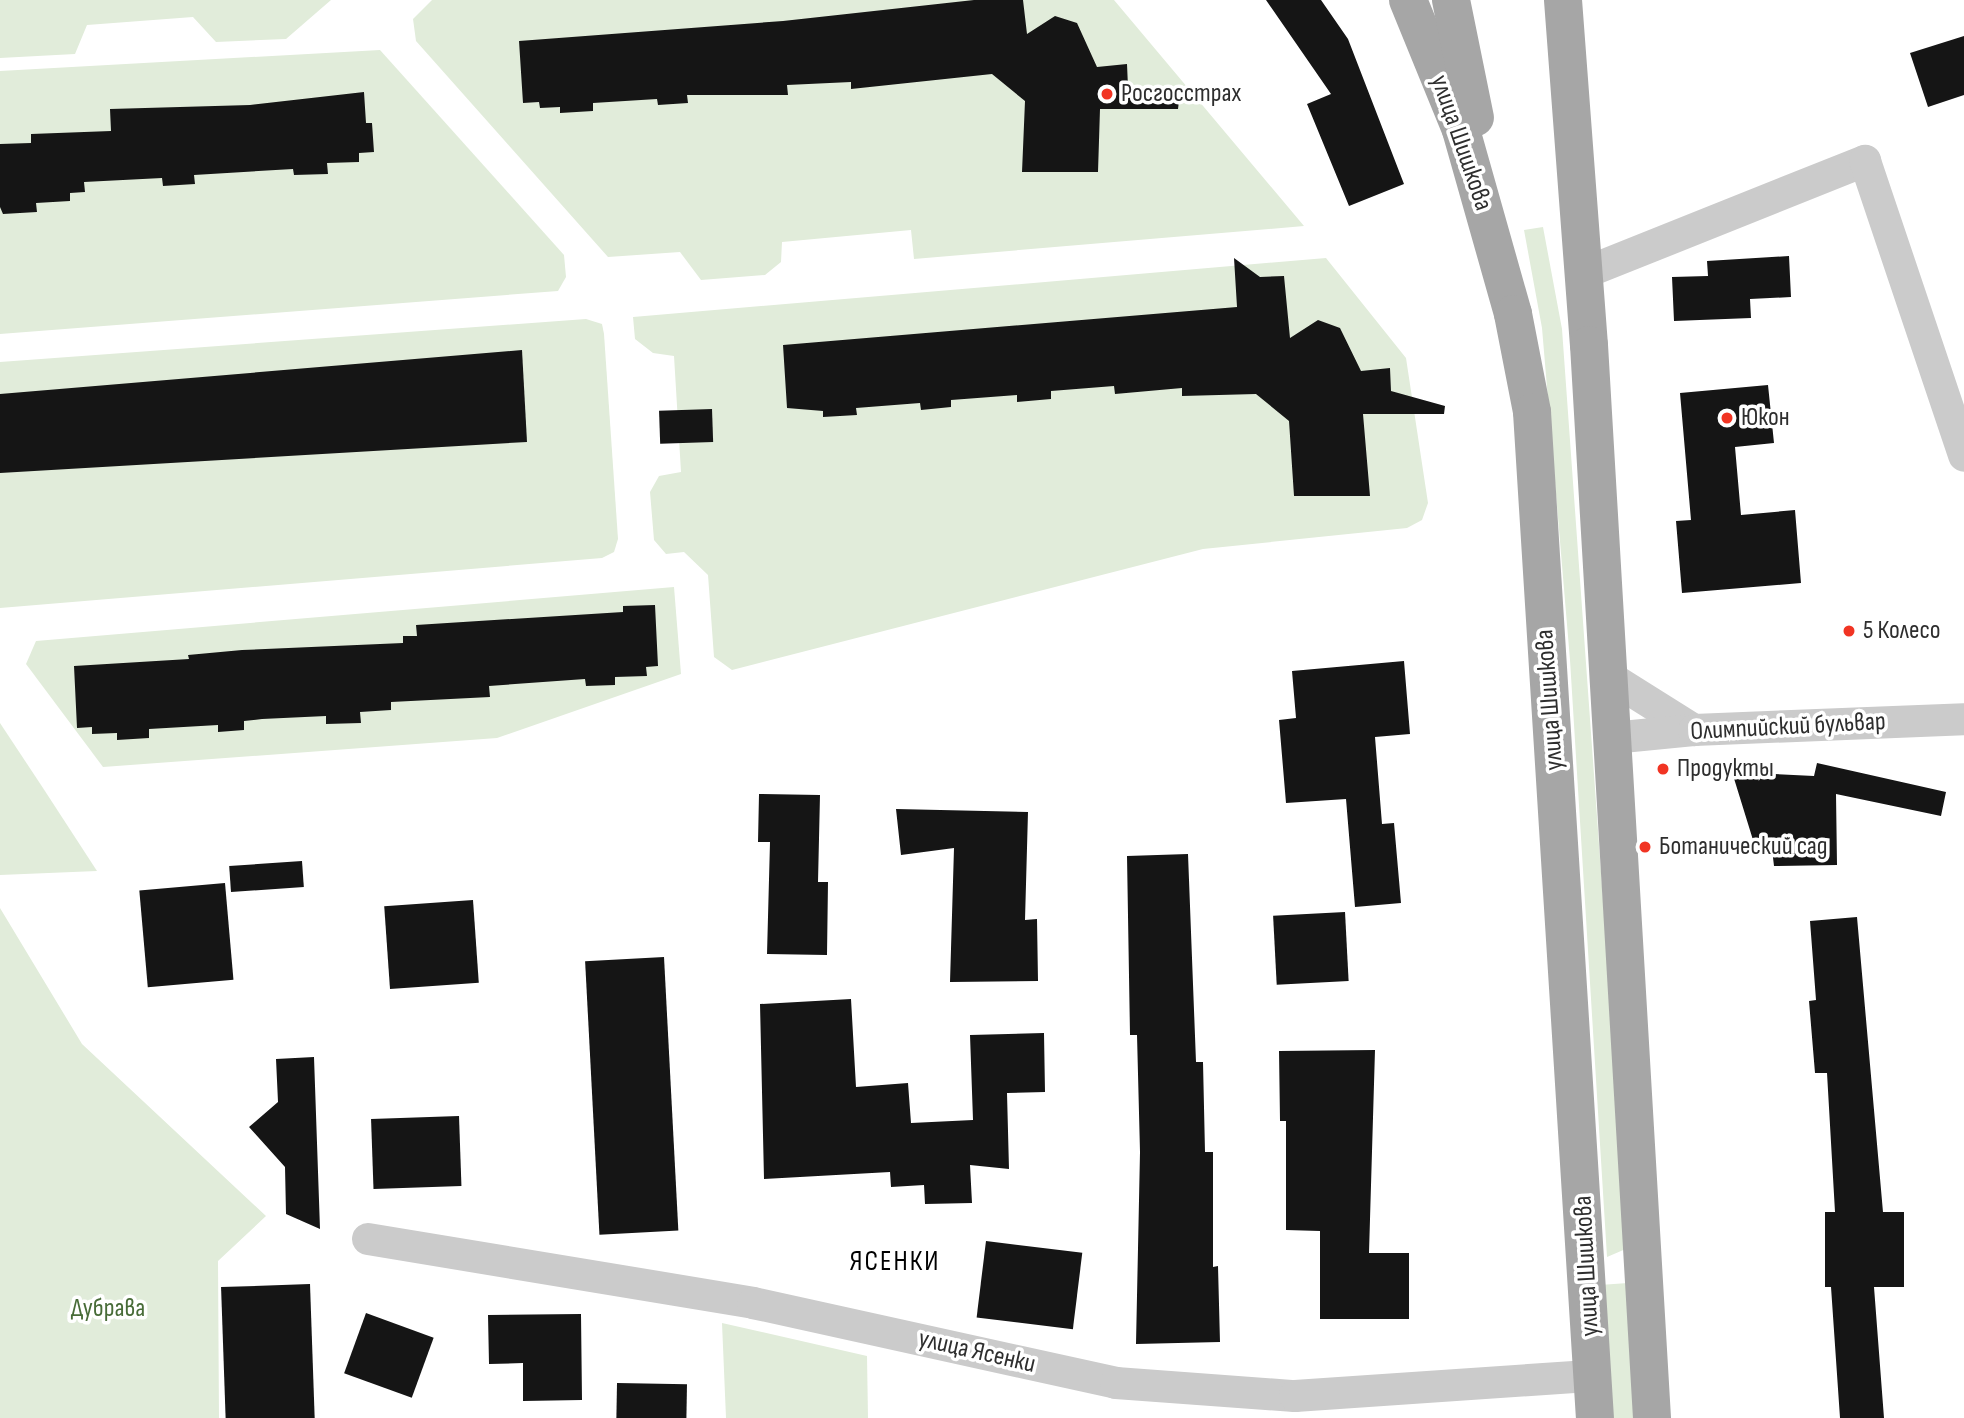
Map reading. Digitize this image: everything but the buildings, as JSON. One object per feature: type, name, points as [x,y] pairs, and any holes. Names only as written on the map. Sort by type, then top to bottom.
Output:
[{"type":"main road","name":"улица Шишкова","points":[[1408,0],[1461,130],[1513,314],[1532,412],[1589,1285],[1595,1418]]},
{"type":"main road","points":[[1451,0],[1513,314]]},
{"type":"main road","name":"улица Шишкова","points":[[1563,0],[1612,738],[1652,1418]]},
{"type":"main road","points":[[1589,1285],[1642,1282]]},
{"type":"street","points":[[1582,274],[1865,161],[1964,456]]},
{"type":"street","points":[[1608,676],[1694,730]]},
{"type":"street","name":"Олимпийский бульвар","points":[[1612,738],[1694,730],[1964,719]]},
{"type":"street","name":"улица Ясенки","points":[[368,1239],[753,1303],[1116,1383],[1295,1396],[1592,1376]]},
{"type":"green space","points":[[0,0],[331,0],[286,39],[216,42],[193,17],[87,25],[75,54],[0,58]]},
{"type":"green space","points":[[432,0],[1114,0],[1304,226],[914,259],[911,230],[782,242],[781,262],[765,275],[701,280],[680,252],[608,257],[416,41],[413,19]]},
{"type":"green space","points":[[380,50],[564,255],[566,277],[558,291],[0,334],[0,71]]},
{"type":"green space","points":[[1543,227],[1562,329],[1628,1248],[1607,1257],[1570,660],[1542,328],[1524,230]]},
{"type":"green space","points":[[1326,258],[1406,358],[1428,503],[1422,520],[1407,528],[1203,549],[732,670],[714,657],[708,575],[684,552],[666,554],[654,540],[650,492],[659,476],[681,472],[674,356],[653,353],[635,339],[633,317]]},
{"type":"green space","points":[[586,319],[602,324],[604,334],[618,539],[614,552],[602,558],[0,608],[0,362]]},
{"type":"green space","points":[[674,587],[681,674],[497,738],[103,767],[26,664],[36,641]]},
{"type":"green space","points":[[0,723],[43,788],[97,871],[0,875]]},
{"type":"green space","name":"Дубрава","points":[[0,908],[82,1044],[266,1216],[218,1261],[219,1418],[0,1418]]},
{"type":"green space","points":[[1642,1282],[1651,1418],[1598,1418],[1589,1286]]},
{"type":"green space","points":[[722,1323],[867,1356],[868,1418],[726,1418]]},
{"type":"place","name":"Росгосстрах","points":[[1107,94]]},
{"type":"place","name":"Юкон","points":[[1727,418]]},
{"type":"place","name":"5 Колесо","points":[[1849,631]]},
{"type":"place","name":"Продукты","points":[[1663,769]]},
{"type":"place","name":"Ботанический сад","points":[[1645,847]]},
{"type":"district","name":"ЯСЕНКИ","points":[[895,1262]]}]
